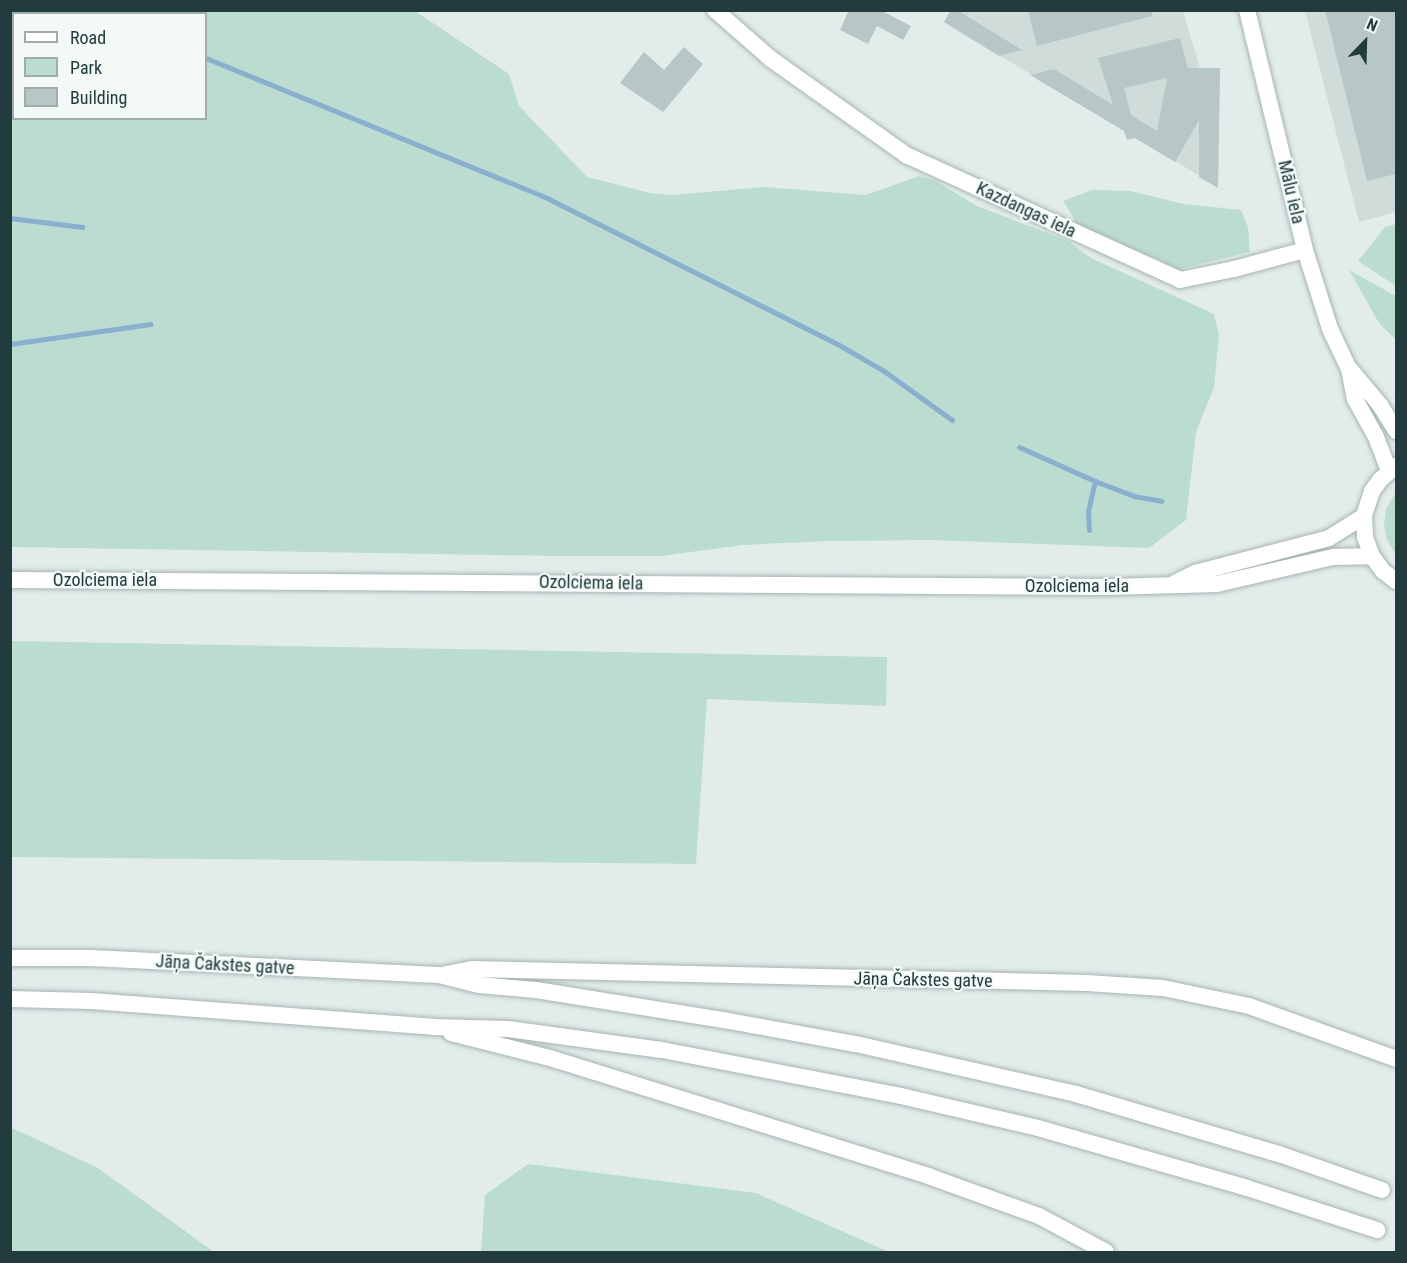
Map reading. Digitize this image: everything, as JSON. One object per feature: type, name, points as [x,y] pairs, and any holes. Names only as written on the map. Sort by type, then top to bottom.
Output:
[{"type":"street","name":"Kazdangas iela","points":[[715,10],[771,59],[906,155],[1180,280],[1234,269],[1305,250]]},
{"type":"street","name":"Mālu iela","points":[[1247,10],[1305,250],[1330,329],[1349,369],[1355,399],[1393,468]]},
{"type":"street","name":"Mālu iela","points":[[1349,369],[1380,405],[1396,431]]},
{"type":"street","points":[[1393,468],[1372,491],[1364,516],[1365,537],[1372,556],[1383,571],[1396,581]]},
{"type":"street","name":"Ozolciema iela","points":[[1171,585],[1195,573],[1329,538],[1364,516]]},
{"type":"street","name":"Ozolciema iela","points":[[10,580],[1095,587],[1217,584],[1333,557],[1372,556]]},
{"type":"street","name":"Jāņa Čakstes gatve","points":[[10,958],[91,958],[438,975],[478,985],[536,990],[729,1021],[972,1069],[1174,1121],[1382,1190]]},
{"type":"street","name":"Jāņa Čakstes gatve","points":[[438,975],[472,969],[1076,983],[1163,988],[1249,1006],[1396,1059]]},
{"type":"street","points":[[10,999],[114,1003],[433,1027],[508,1029],[628,1045],[769,1069],[902,1096],[1049,1131],[1247,1188],[1377,1230]]},
{"type":"street","points":[[433,1027],[477,1041],[550,1058],[928,1176],[1039,1216],[1106,1252]]},
{"type":"shaded area","points":[[951,11],[1183,11],[1200,68],[1220,68],[1218,187],[944,22]]},
{"type":"shaded area","points":[[1305,11],[1396,11],[1396,212],[1359,222]]},
{"type":"green space","points":[[11,10],[415,11],[509,74],[519,106],[587,177],[650,193],[672,195],[764,187],[866,195],[919,176],[934,180],[977,206],[1068,241],[1091,258],[1214,314],[1219,335],[1214,387],[1196,432],[1186,520],[1149,548],[932,540],[829,541],[743,545],[661,556],[11,547]]},
{"type":"green space","points":[[1092,190],[1130,191],[1184,204],[1241,210],[1248,227],[1250,252],[1179,269],[1078,225],[1063,201]]},
{"type":"green space","points":[[1396,224],[1396,286],[1358,261],[1385,227]]},
{"type":"green space","points":[[1349,270],[1396,296],[1396,340],[1379,323]]},
{"type":"green space","points":[[1396,492],[1396,555],[1387,540],[1384,525],[1386,509]]},
{"type":"green space","points":[[11,641],[887,657],[886,706],[707,699],[696,864],[11,857]]},
{"type":"green space","points":[[10,1127],[98,1168],[214,1252],[11,1252]]},
{"type":"green space","points":[[528,1164],[756,1193],[889,1252],[481,1252],[485,1195]]},
{"type":"building","points":[[849,10],[885,10],[884,12],[911,26],[903,40],[877,26],[868,44],[840,30]]},
{"type":"building","points":[[951,10],[957,10],[1022,50],[999,56],[944,22]]},
{"type":"building","points":[[1028,10],[1152,10],[1152,16],[1037,46]]},
{"type":"building","points":[[1325,10],[1396,10],[1396,174],[1367,181]]},
{"type":"building","points":[[1180,38],[1188,68],[1220,68],[1218,188],[1199,177],[1199,120],[1175,162],[1135,138],[1127,140],[1124,131],[1030,75],[1054,69],[1113,105],[1098,58]],"holes":[[[1167,78],[1157,131],[1131,115],[1124,88]]]},
{"type":"building","points":[[684,47],[703,64],[663,112],[620,83],[644,52],[664,70]]},
{"type":"waterway","points":[[91,10],[94,12]]},
{"type":"waterway","points":[[207,58],[549,199],[841,346],[884,371],[952,420]]},
{"type":"waterway","points":[[10,218],[82,227]]},
{"type":"waterway","points":[[10,344],[151,324]]},
{"type":"waterway","points":[[1019,447],[1095,481],[1088,511],[1089,530]]},
{"type":"waterway","points":[[1095,481],[1134,496],[1162,501]]}]
